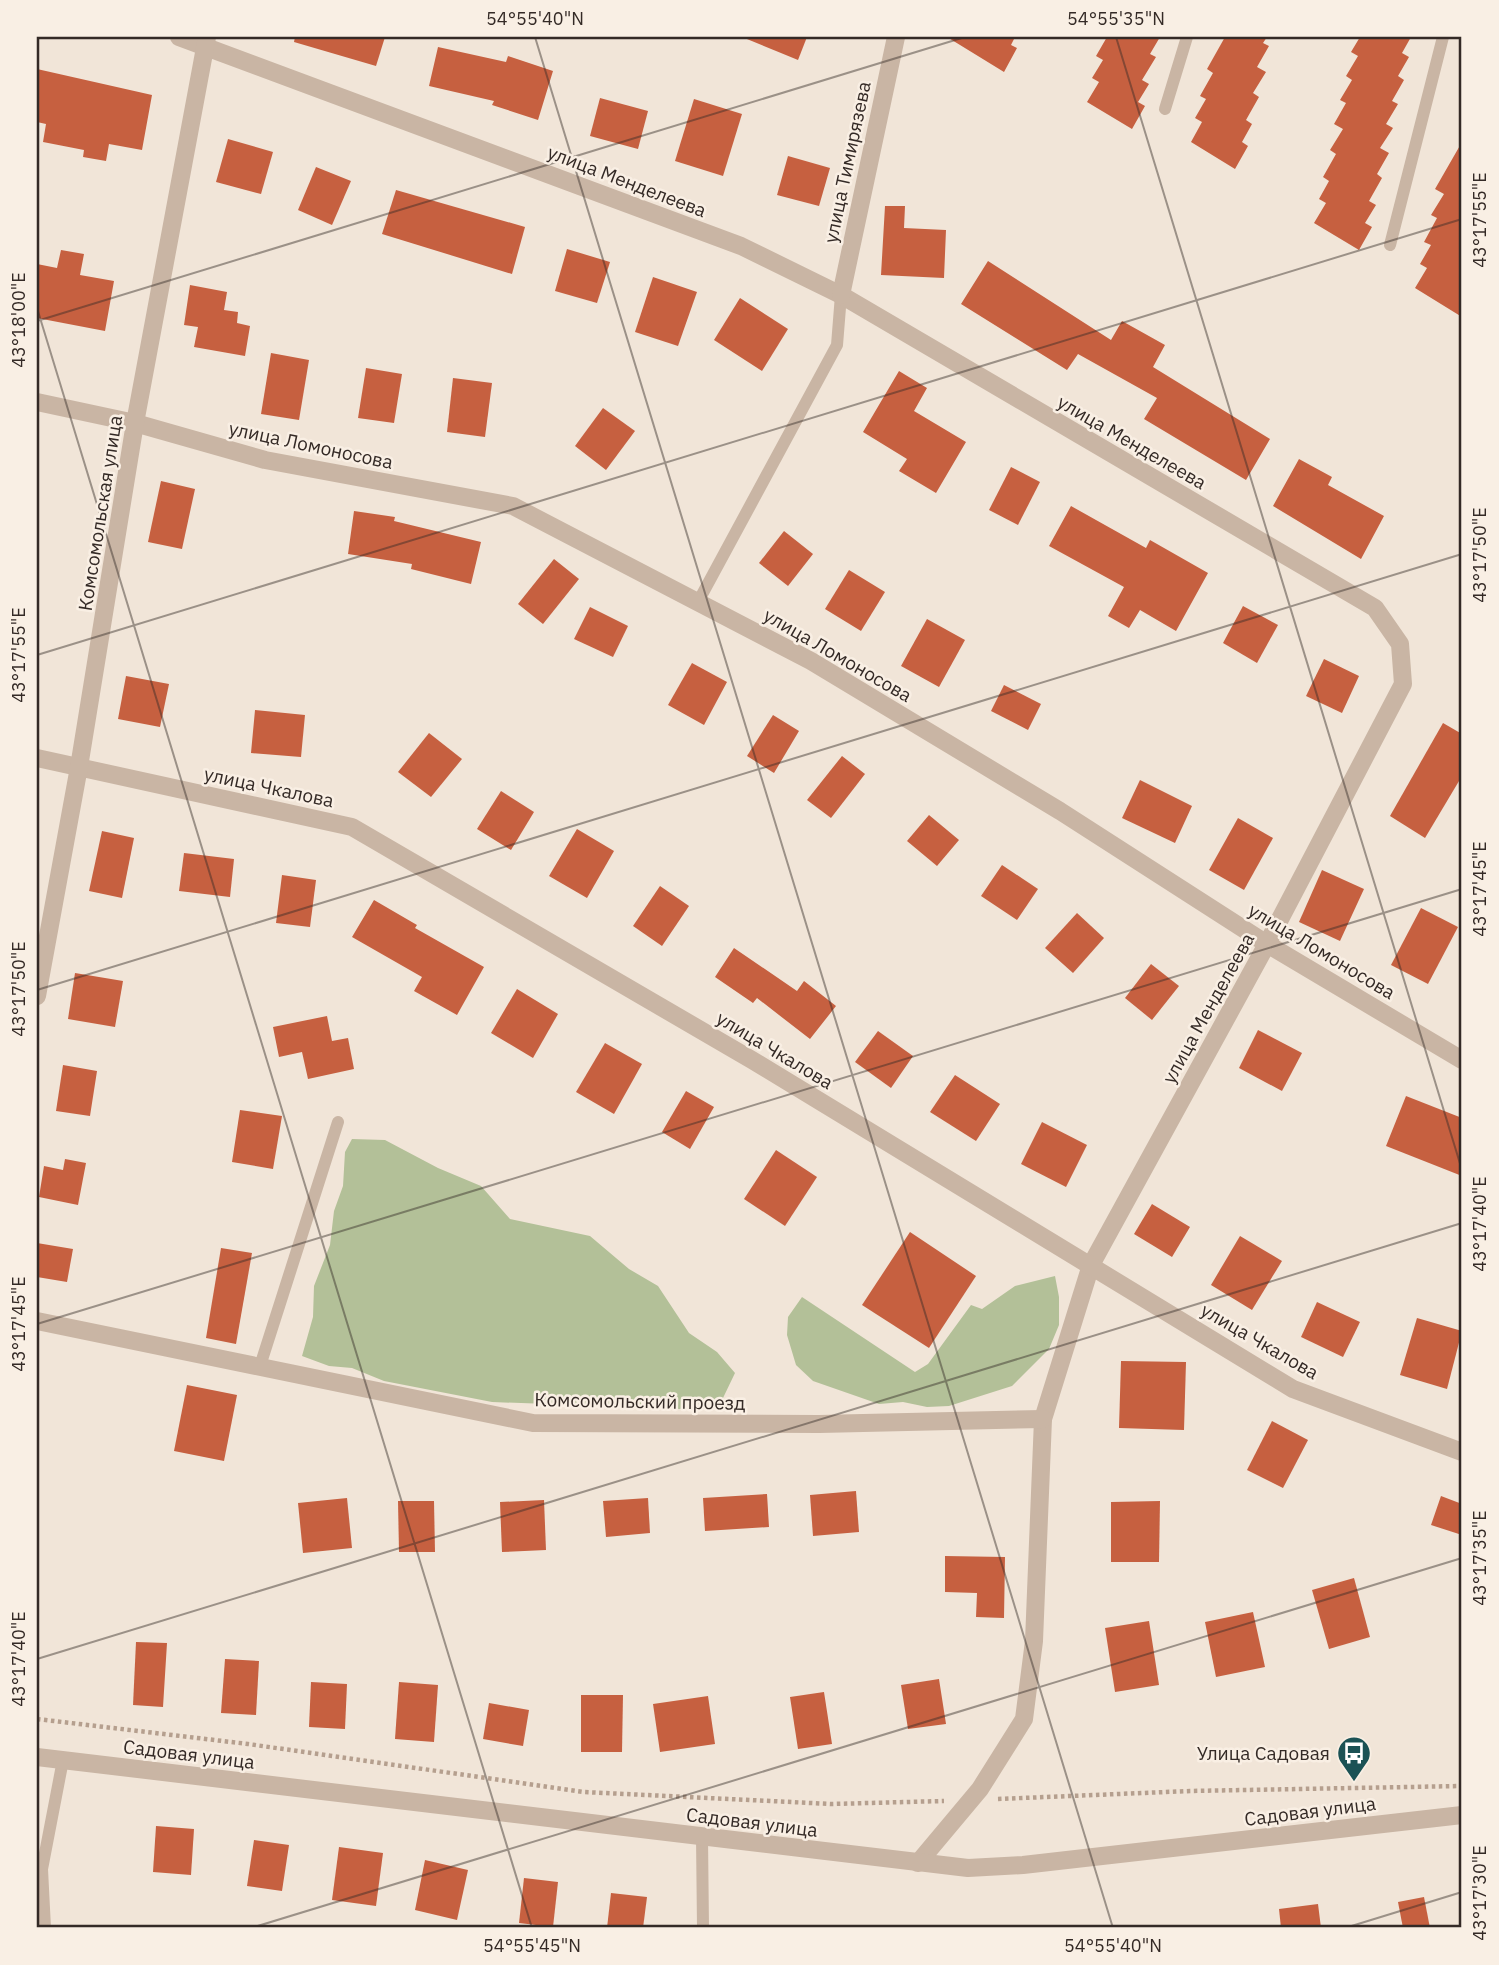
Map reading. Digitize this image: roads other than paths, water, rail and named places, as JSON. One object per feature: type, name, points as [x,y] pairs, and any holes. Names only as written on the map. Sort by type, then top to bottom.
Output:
[{"type":"street","name":"улица Менделеева","points":[[179,37],[205,41],[741,246],[841,295],[1375,608],[1400,644],[1403,684],[1267,944],[1091,1265],[1043,1419],[1034,1641],[1024,1719],[971,1800],[918,1863]]},
{"type":"street","name":"улица Тимирязева","points":[[841,295],[896,37]]},
{"type":"street","name":"Комсомольская улица","points":[[37,996],[79,767],[135,423],[205,41]]},
{"type":"street","name":"улица Ломоносова","points":[[37,402],[135,423],[265,460],[513,506],[811,661],[1060,811],[1267,944],[1462,1060]]},
{"type":"street","name":"улица Чкалова","points":[[37,758],[352,827],[741,1053],[1293,1389],[1462,1452]]},
{"type":"street","name":"Комсомольский проезд","points":[[37,1321],[533,1423],[819,1423],[1043,1419]]},
{"type":"street","name":"Садовая улица","points":[[37,1757],[968,1868],[1023,1865],[1462,1815]]},
{"type":"lane","points":[[1165,109],[1187,37]]},
{"type":"lane","points":[[1390,245],[1443,37]]},
{"type":"lane","points":[[698,602],[836,345],[841,295]]},
{"type":"lane","points":[[260,1366],[338,1122]]},
{"type":"lane","points":[[45,1928],[42,1869],[64,1760]]},
{"type":"lane","points":[[702,1837],[703,1928]]},
{"type":"place","name":"Улица Садовая","points":[[1354,1783]]}]
